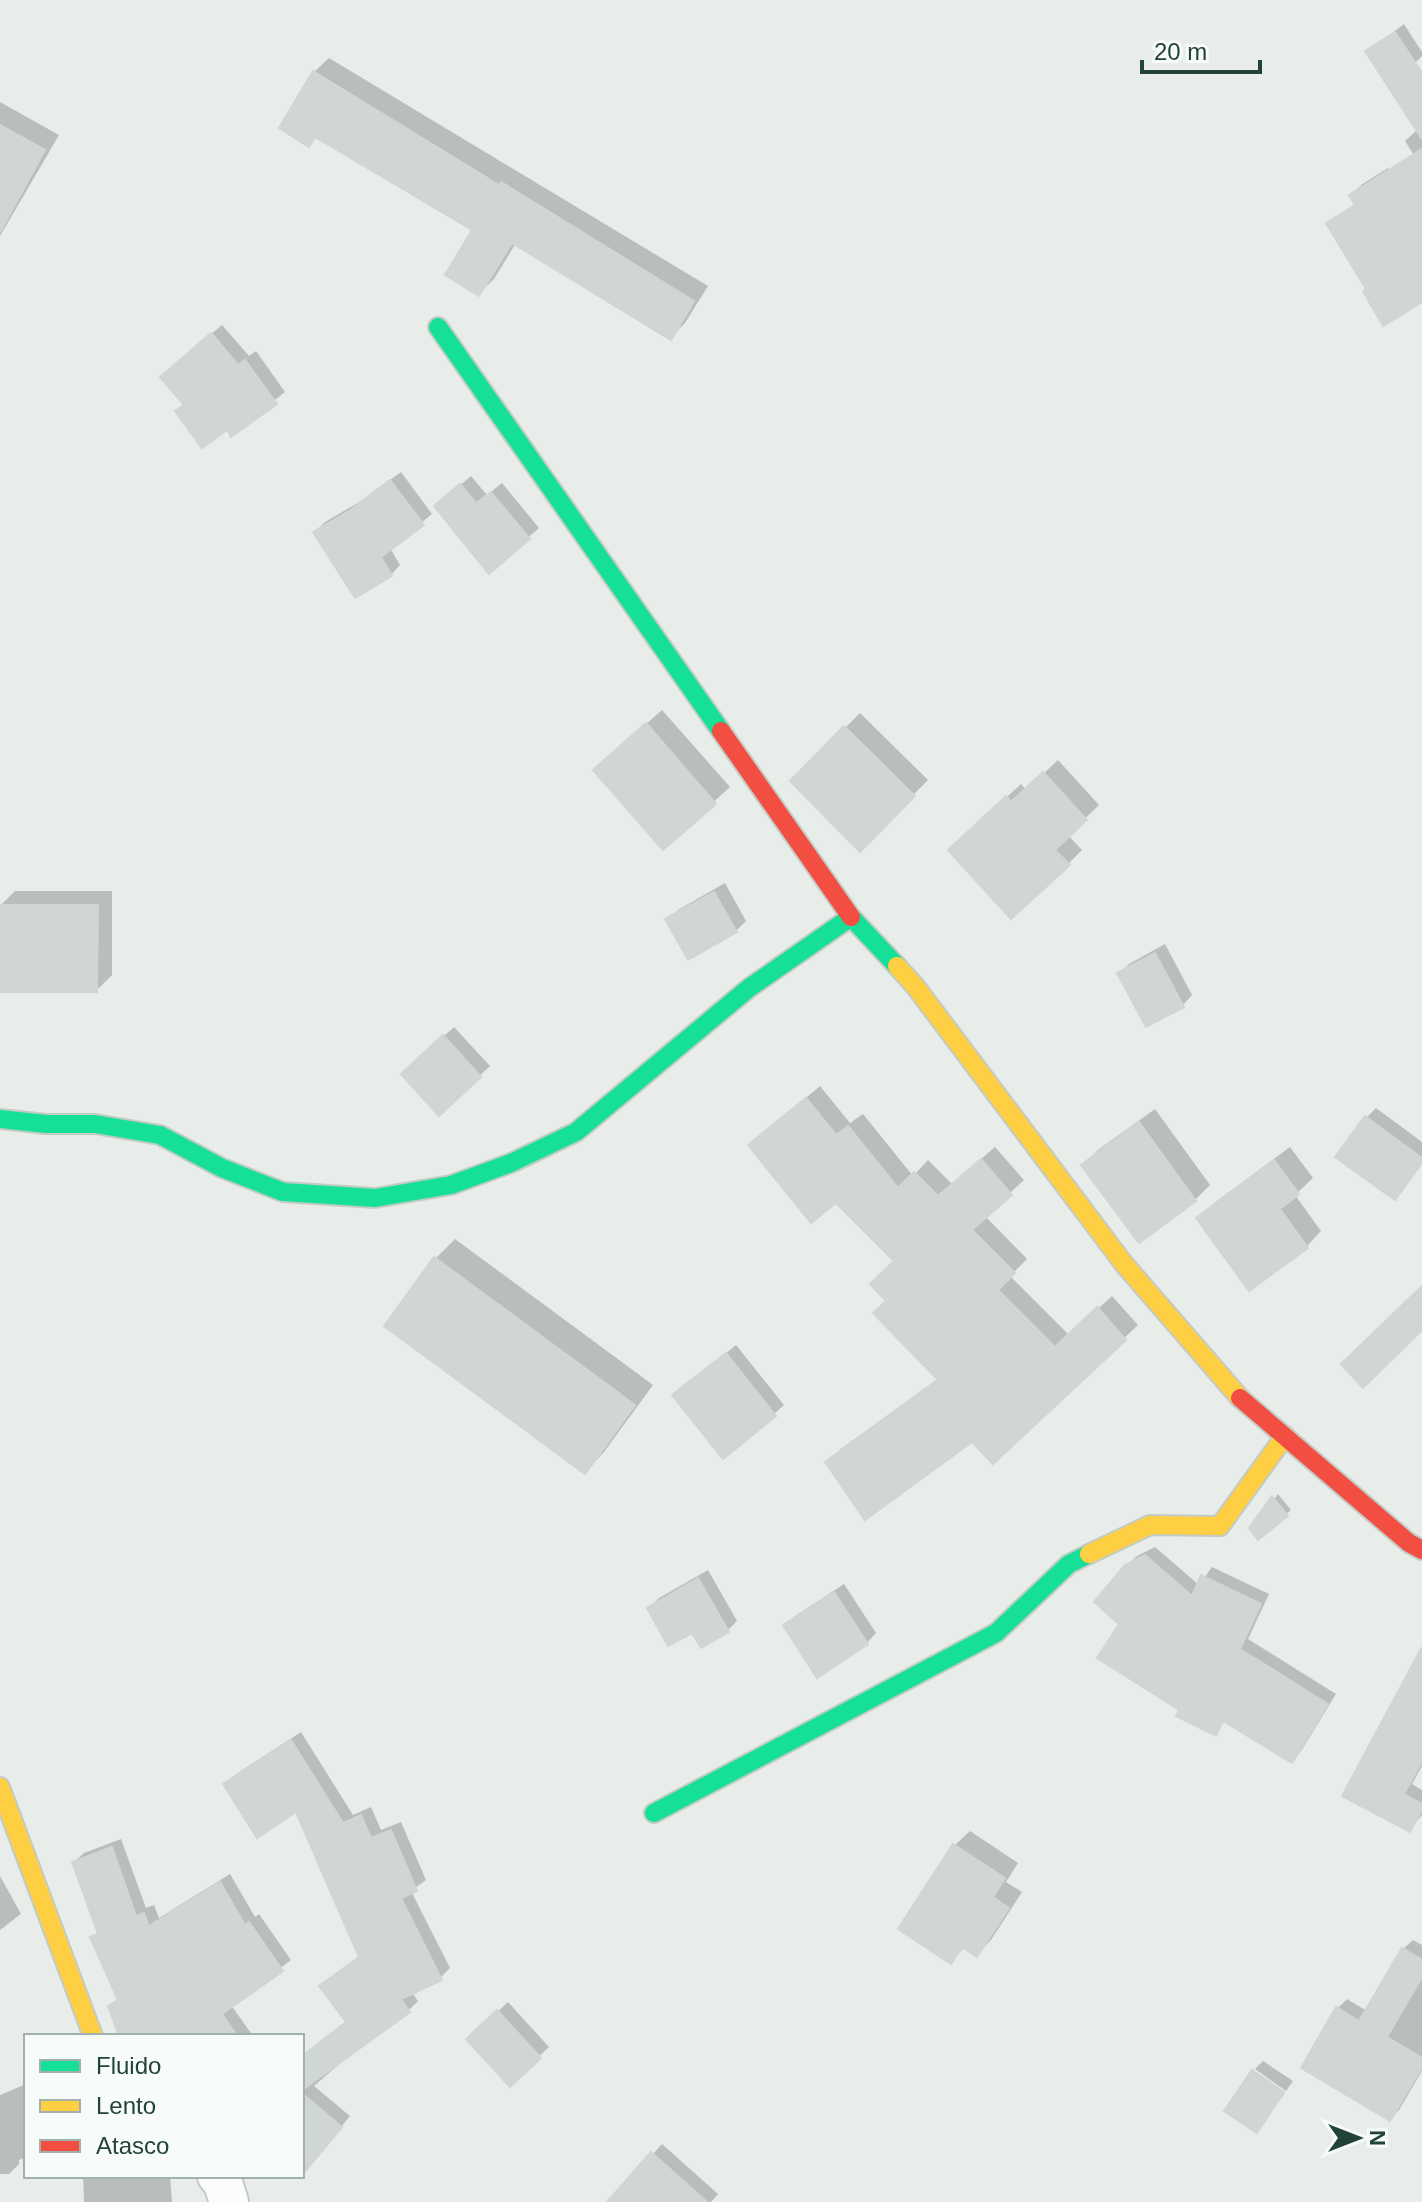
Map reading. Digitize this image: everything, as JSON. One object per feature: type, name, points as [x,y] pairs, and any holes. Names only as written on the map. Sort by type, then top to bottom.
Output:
[{"type":"street","points":[[438,327],[851,917],[915,986],[1124,1264],[1236,1395],[1409,1543],[1422,1550]]},
{"type":"street","points":[[0,1119],[46,1124],[95,1124],[160,1135],[222,1168],[283,1192],[375,1198],[451,1185],[511,1163],[576,1132],[749,988],[851,917]]},
{"type":"street","points":[[654,1813],[996,1633],[1069,1564],[1150,1525],[1220,1526],[1285,1436]]},
{"type":"street","points":[[0,1787],[92,2034]]},
{"type":"street","points":[[219,2178],[229,2202]]},
{"type":"building","points":[[1395,32],[1422,73],[1422,139],[1365,51]]},
{"type":"building","points":[[313,71],[694,301],[671,340],[512,243],[479,296],[445,275],[472,230],[315,137],[309,147],[279,128]]},
{"type":"building","points":[[0,125],[45,150],[0,232]]},
{"type":"building","points":[[1422,149],[1422,302],[1383,326],[1363,291],[1366,289],[1326,223],[1355,205],[1349,195]]},
{"type":"building","points":[[211,333],[238,365],[245,360],[277,404],[231,437],[227,430],[202,448],[175,411],[184,405],[160,377]]},
{"type":"building","points":[[390,480],[424,525],[381,557],[392,576],[355,598],[313,532],[349,511]]},
{"type":"building","points":[[460,484],[476,503],[491,492],[530,539],[489,574],[434,506]]},
{"type":"building","points":[[646,723],[716,804],[663,850],[593,770]]},
{"type":"building","points":[[844,726],[915,796],[860,852],[790,781]]},
{"type":"building","points":[[1043,772],[1087,820],[1055,850],[1070,865],[1011,919],[948,850],[1006,796],[1011,802]]},
{"type":"building","points":[[714,892],[737,932],[688,960],[665,919]]},
{"type":"building","points":[[0,905],[98,905],[97,992],[0,992]]},
{"type":"building","points":[[1155,953],[1184,1007],[1146,1027],[1117,973]]},
{"type":"building","points":[[443,1035],[481,1077],[439,1116],[401,1074]]},
{"type":"building","points":[[806,1098],[836,1135],[848,1126],[898,1188],[914,1172],[938,1196],[981,1159],[1012,1195],[972,1230],[1015,1273],[998,1290],[1055,1347],[1097,1307],[1126,1340],[993,1464],[972,1442],[865,1520],[825,1462],[938,1380],[873,1313],[886,1301],[870,1284],[894,1261],[836,1203],[811,1223],[748,1145]]},
{"type":"building","points":[[1365,1116],[1422,1158],[1422,1163],[1395,1200],[1335,1157]]},
{"type":"building","points":[[1139,1122],[1196,1201],[1139,1243],[1081,1165]]},
{"type":"building","points":[[1274,1160],[1299,1194],[1280,1209],[1308,1248],[1249,1291],[1196,1218]]},
{"type":"building","points":[[434,1257],[635,1405],[585,1474],[384,1326]]},
{"type":"building","points":[[1422,1286],[1422,1330],[1363,1388],[1341,1364]]},
{"type":"building","points":[[726,1353],[776,1416],[723,1459],[672,1395]]},
{"type":"building","points":[[1272,1496],[1288,1516],[1258,1540],[1249,1528]]},
{"type":"building","points":[[1145,1555],[1192,1596],[1201,1575],[1261,1604],[1240,1649],[1328,1704],[1292,1763],[1223,1721],[1216,1736],[1176,1716],[1179,1710],[1097,1658],[1119,1624],[1094,1602],[1125,1565]]},
{"type":"building","points":[[698,1578],[729,1632],[701,1648],[692,1633],[668,1646],[647,1608]]},
{"type":"building","points":[[834,1592],[868,1644],[817,1678],[783,1625]]},
{"type":"building","points":[[1422,1647],[1422,1761],[1404,1794],[1422,1804],[1422,1809],[1410,1832],[1342,1796]]},
{"type":"building","points":[[291,1740],[343,1823],[361,1815],[371,1838],[391,1830],[417,1891],[401,1898],[442,1980],[401,1999],[410,2012],[305,2088],[304,2054],[346,2022],[319,1986],[359,1957],[296,1812],[257,1838],[223,1784]]},
{"type":"building","points":[[953,1844],[1005,1878],[993,1897],[1009,1908],[977,1957],[962,1947],[951,1964],[898,1929]]},
{"type":"building","points":[[112,1847],[136,1916],[144,1913],[149,1926],[220,1882],[245,1925],[249,1922],[283,1971],[222,2014],[236,2034],[118,2034],[108,2006],[118,2000],[90,1937],[98,1934],[72,1862]]},
{"type":"building","points":[[1402,1948],[1422,1960],[1422,1977],[1387,2037],[1422,2058],[1422,2067],[1390,2121],[1301,2068],[1336,2007],[1359,2021]]},
{"type":"building","points":[[497,2010],[541,2058],[510,2087],[466,2039]]},
{"type":"building","points":[[1252,2070],[1284,2092],[1257,2133],[1224,2111]]},
{"type":"building","points":[[304,2095],[342,2127],[304,2173]]},
{"type":"building","points":[[651,2152],[707,2202],[607,2202]]},
{"type":"traffic: fast","points":[[438,327],[721,731]]},
{"type":"traffic: fast","points":[[0,1119],[46,1124],[95,1124],[160,1135],[222,1168],[283,1192],[375,1198],[451,1185],[511,1163],[576,1132],[749,988],[851,917],[897,966]]},
{"type":"traffic: fast","points":[[654,1813],[996,1633],[1069,1564],[1089,1554]]},
{"type":"traffic: slow","points":[[897,966],[1124,1264],[1240,1398]]},
{"type":"traffic: slow","points":[[1089,1554],[1150,1525],[1220,1526],[1285,1436]]},
{"type":"traffic: slow","points":[[0,1787],[92,2034]]},
{"type":"traffic: jam","points":[[721,731],[851,917]]},
{"type":"traffic: jam","points":[[1240,1398],[1409,1543],[1422,1550]]}]
